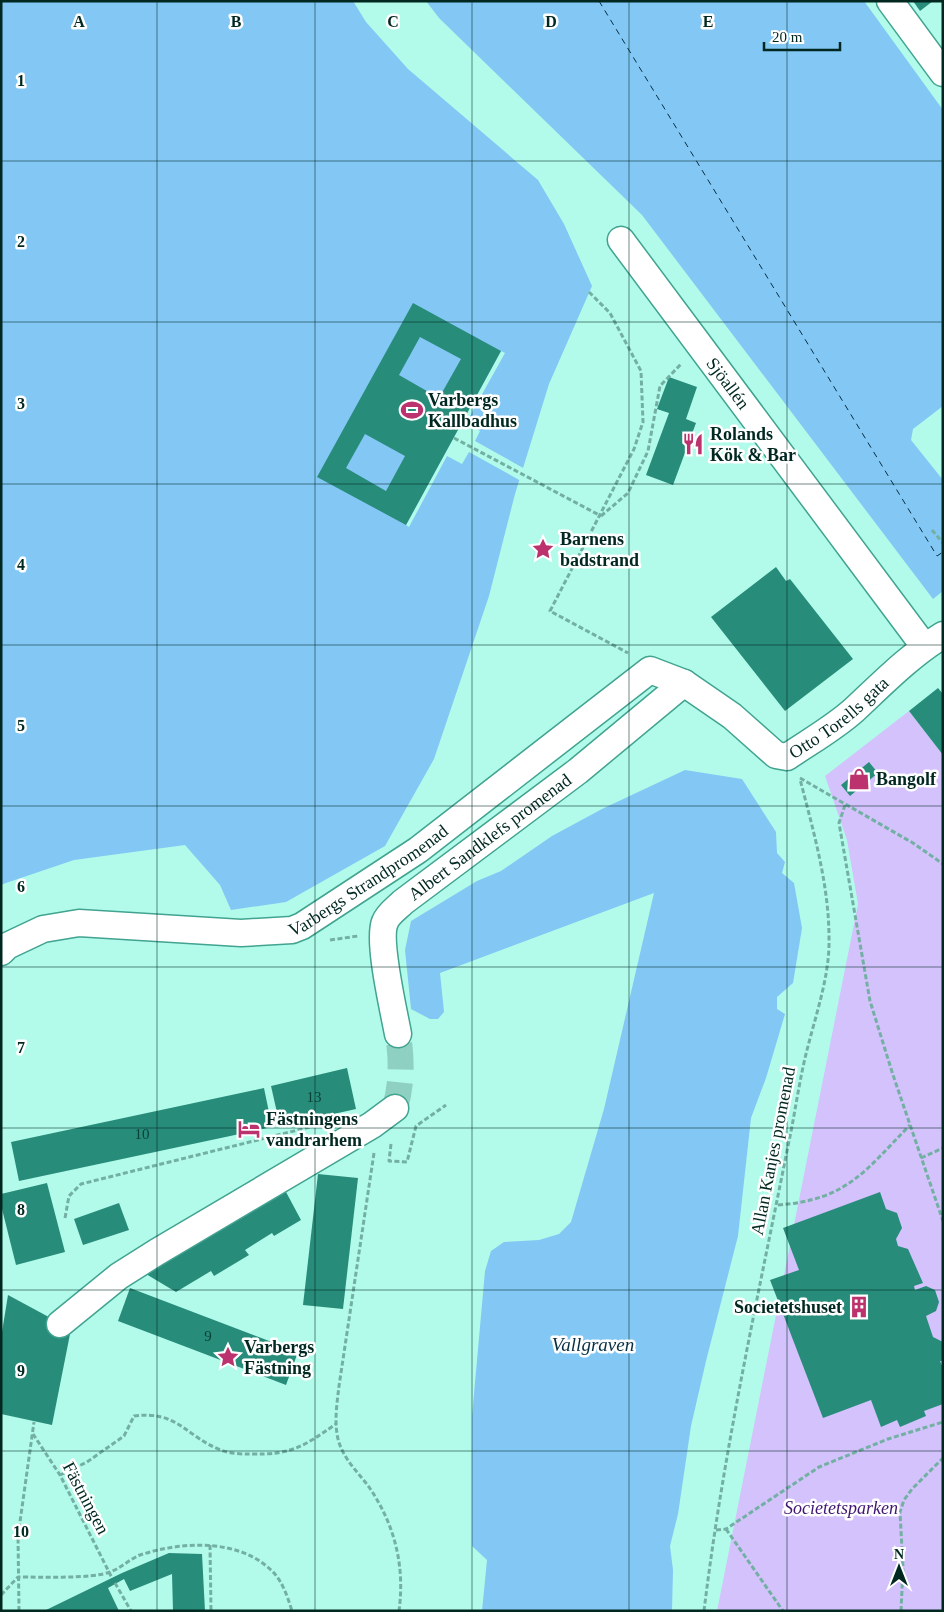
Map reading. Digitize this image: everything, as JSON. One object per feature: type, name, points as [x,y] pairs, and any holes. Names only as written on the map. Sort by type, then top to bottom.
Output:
[{"type":"street","points":[[890,1],[943,73]]},
{"type":"street","name":"Sjöallén","points":[[621,240],[700,347],[933,641]]},
{"type":"street","name":"Otto Torells gata","points":[[684,683],[732,716],[793,768],[875,688],[933,641]]},
{"type":"street","name":"Varbergs Strandpromenad","points":[[1,952],[7,946],[43,929],[79,923],[241,933],[292,930],[418,850],[650,670],[684,683]]},
{"type":"street","name":"Albert Sandklefs promenad","points":[[398,1034],[383,942],[385,922],[391,914],[403,902],[578,771],[684,683]]},
{"type":"street","points":[[60,1324],[106,1286],[149,1257],[372,1125],[395,1108]]},
{"type":"path","points":[[589,292],[610,313],[641,371],[643,422],[634,450],[550,611],[634,656]]},
{"type":"path","points":[[600,515],[628,493],[648,451],[660,386],[673,371],[700,347]]},
{"type":"path","points":[[454,438],[600,515]]},
{"type":"path","points":[[932,530],[943,543]]},
{"type":"path","points":[[793,768],[845,805],[913,843],[943,864]]},
{"type":"path","name":"Allan Kanjes promenad","points":[[704,1611],[747,1341],[778,1205],[806,1053],[822,991],[829,938],[817,843],[793,768]]},
{"type":"path","points":[[845,805],[840,823],[870,1001],[943,1221]]},
{"type":"path","points":[[328,941],[356,938]]},
{"type":"path","points":[[389,1161],[407,1162],[416,1126],[446,1105]]},
{"type":"path","points":[[65,1218],[69,1196],[81,1184],[321,1124]]},
{"type":"path","points":[[372,1125],[375,1147],[339,1386],[336,1424],[338,1440],[346,1458],[369,1488],[394,1537],[402,1583],[399,1611]]},
{"type":"path","points":[[778,1205],[802,1204],[832,1194],[854,1182],[910,1125]]},
{"type":"path","points":[[921,1158],[943,1148]]},
{"type":"path","points":[[60,1475],[87,1462],[124,1436],[134,1416],[150,1414],[169,1419],[221,1450],[241,1454],[277,1455],[302,1447],[336,1424]]},
{"type":"path","points":[[19,1611],[18,1536],[34,1422]]},
{"type":"path","points":[[716,1530],[726,1529],[819,1467],[888,1439],[943,1422]]},
{"type":"path","name":"Fästningen","points":[[33,1433],[60,1475],[112,1578]]},
{"type":"path","points":[[901,1611],[903,1576],[900,1512],[904,1500],[912,1489],[943,1458]]},
{"type":"path","points":[[726,1529],[783,1611]]},
{"type":"path","points":[[1,1595],[18,1577],[61,1577],[110,1573],[139,1556],[176,1546],[210,1545],[238,1551],[258,1559],[275,1574],[287,1594],[292,1611]]},
{"type":"path","points":[[210,1545],[211,1611]]},
{"type":"path","points":[[116,1583],[132,1611]]},
{"type":"green space","name":"Societetsparken","points":[[909,711],[943,755],[943,1611],[717,1611],[858,904],[847,840],[825,776]]},
{"type":"water","points":[[1,1],[353,1],[366,22],[408,69],[538,180],[564,224],[592,286],[549,384],[515,494],[489,596],[434,759],[385,846],[286,902],[231,910],[220,885],[185,845],[74,860],[1,886]]},
{"type":"water","points":[[426,1],[864,1],[943,110],[943,406],[913,429],[911,440],[943,480],[943,591],[933,599],[642,215],[439,18]]},
{"type":"water","name":"Vallgraven","points":[[685,770],[742,779],[776,832],[777,853],[785,862],[782,873],[794,883],[802,928],[793,983],[777,997],[777,1009],[785,1014],[766,1078],[751,1118],[738,1236],[691,1426],[678,1514],[670,1546],[673,1570],[672,1611],[482,1611],[487,1560],[472,1546],[472,1416],[485,1271],[491,1251],[504,1242],[539,1240],[559,1234],[571,1222],[604,1109],[654,893],[440,973],[444,1012],[438,1019],[430,1019],[411,1009],[405,950],[411,921],[477,881],[501,871],[552,836],[602,809]]},
{"type":"pier","points":[[501,351],[505,353],[466,423],[480,431],[475,441],[525,469],[521,481],[469,452],[462,464],[447,456],[409,527],[406,525]]},
{"type":"building","points":[[913,1],[933,1],[920,11]]},
{"type":"building","name":"Varbergs Kallbadhus","points":[[413,303],[501,351],[406,525],[317,477]],"holes":[[[420,337],[461,359],[439,398],[399,375]],[[365,434],[405,456],[386,491],[346,468]]]},
{"type":"building","points":[[669,377],[697,387],[686,419],[696,423],[673,485],[646,475],[669,413],[657,409]]},
{"type":"building","points":[[776,567],[786,581],[790,579],[853,659],[785,711],[711,617]]},
{"type":"building","points":[[938,688],[943,694],[943,755],[909,711]]},
{"type":"building","name":"Bangolf","points":[[869,762],[878,773],[850,796],[841,785]]},
{"type":"building","points":[[347,1068],[356,1109],[280,1126],[271,1086]]},
{"type":"building","points":[[264,1088],[272,1127],[19,1181],[11,1142]]},
{"type":"building","points":[[318,1174],[358,1178],[343,1309],[303,1305]]},
{"type":"building","points":[[47,1183],[65,1252],[16,1265],[1,1205],[1,1194]]},
{"type":"building","points":[[286,1192],[301,1220],[274,1236],[272,1233],[245,1250],[249,1255],[214,1276],[211,1271],[176,1292],[146,1274]]},
{"type":"building","name":"Societetshuset","points":[[880,1192],[886,1209],[897,1213],[902,1228],[896,1239],[898,1246],[908,1249],[923,1283],[914,1286],[915,1290],[926,1286],[935,1290],[939,1302],[936,1311],[926,1316],[933,1337],[943,1342],[943,1361],[940,1361],[943,1368],[943,1404],[924,1411],[926,1416],[900,1427],[897,1420],[881,1427],[871,1400],[823,1418],[770,1280],[799,1270],[783,1228]]},
{"type":"building","points":[[119,1203],[129,1230],[83,1245],[74,1219]]},
{"type":"building","points":[[130,1288],[298,1352],[286,1385],[118,1321]]},
{"type":"building","points":[[8,1295],[71,1329],[52,1425],[1,1414],[1,1338]]},
{"type":"building","points":[[169,1553],[202,1554],[205,1611],[173,1611],[172,1574],[130,1591],[124,1579],[108,1588],[119,1611],[44,1611],[122,1573]]},
{"type":"ferry route","points":[[599,1],[937,556],[943,552]]},
{"type":"tunnel","points":[[395,1108],[401,1072],[398,1034]]},
{"type":"place","name":"Varbergs Kallbadhus","points":[[412,410]]},
{"type":"place","name":"Rolands Kök & Bar","points":[[693,444]]},
{"type":"place","name":"Barnens badstrand","points":[[543,549]]},
{"type":"place","name":"Bangolf","points":[[859,779]]},
{"type":"place","name":"Fästningens vandrarhem","points":[[249,1129]]},
{"type":"place","name":"Societetshuset","points":[[859,1307]]},
{"type":"place","name":"Varbergs Fästning","points":[[228,1357]]}]
